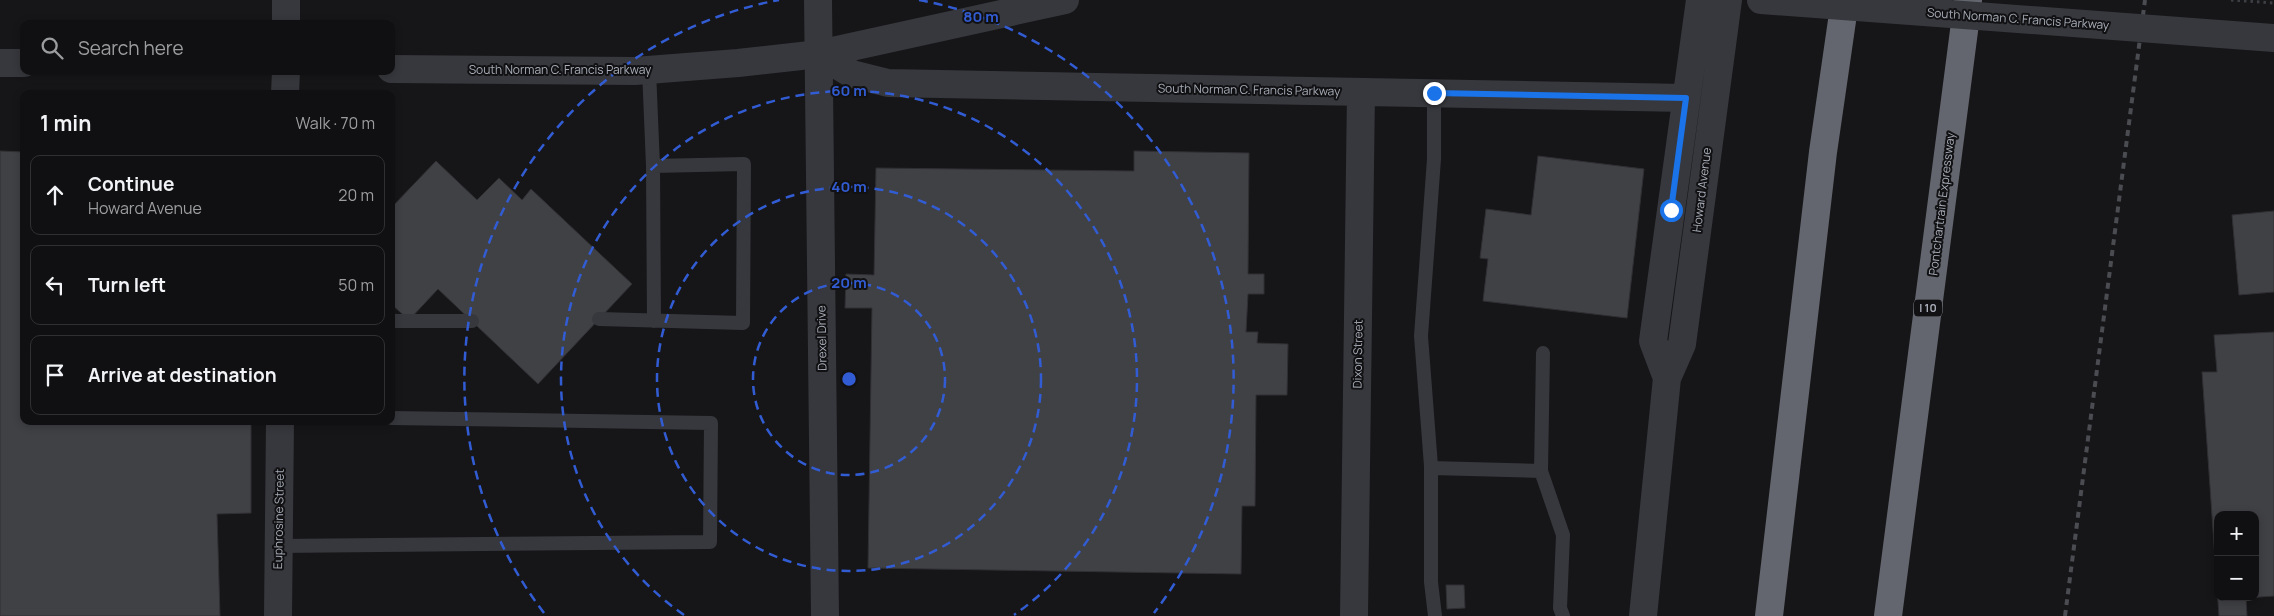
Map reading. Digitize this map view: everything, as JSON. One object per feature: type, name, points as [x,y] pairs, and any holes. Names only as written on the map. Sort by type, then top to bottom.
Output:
[{"type":"highway","points":[[1822,152],[1830,0]]},
{"type":"highway","points":[[1769,616],[1822,152],[1845,0]]},
{"type":"highway","name":"Pontchartrain Expressway","points":[[1888,616],[1968,0]]},
{"type":"street","points":[[286,0],[286,20]]},
{"type":"street","name":"Drexel Drive","points":[[818,0],[825,616]]},
{"type":"street","name":"South Norman C. Francis Parkway","points":[[395,69],[649,70],[819,54],[1065,0]]},
{"type":"street","name":"Howard Avenue","points":[[1667,378],[1653,341],[1700,0]]},
{"type":"street","name":"Howard Avenue","points":[[1643,616],[1667,378],[1682,344],[1728,0]]},
{"type":"street","name":"South Norman C. Francis Parkway","points":[[1761,0],[2274,38]]},
{"type":"street","name":"South Norman C. Francis Parkway","points":[[819,54],[852,74],[888,83],[1686,98]]},
{"type":"street","points":[[0,63],[20,63]]},
{"type":"street","points":[[286,75],[286,90]]},
{"type":"street","name":"Dixon Street","points":[[1354,616],[1361,92]]},
{"type":"street","name":"Euphrosine Street","points":[[278,616],[280,425]]},
{"type":"lane","points":[[649,70],[653,166],[654,321]]},
{"type":"lane","points":[[1434,93],[1434,159],[1421,336],[1430,468],[1431,582],[1435,616]]},
{"type":"lane","points":[[599,319],[743,323],[744,164],[653,166]]},
{"type":"lane","points":[[395,321],[472,321]]},
{"type":"lane","points":[[1543,353],[1541,472],[1563,535],[1560,608],[1563,616]]},
{"type":"lane","points":[[278,546],[710,542],[710,422],[395,418]]},
{"type":"lane","points":[[1430,468],[1541,472]]},
{"type":"path","points":[[2231,0],[2274,3]]},
{"type":"building","points":[[0,151],[20,152],[20,425],[251,425],[251,513],[217,514],[220,616],[0,616]]},
{"type":"building","points":[[1134,151],[1249,153],[1248,274],[1264,274],[1264,294],[1248,294],[1246,332],[1258,332],[1257,343],[1288,344],[1287,395],[1256,395],[1255,506],[1242,506],[1241,574],[868,568],[872,308],[845,308],[846,274],[874,275],[876,168],[1134,171]]},
{"type":"building","points":[[1538,156],[1644,169],[1627,318],[1483,301],[1488,259],[1480,258],[1486,209],[1531,215]]},
{"type":"building","points":[[436,161],[477,200],[499,178],[522,200],[531,189],[632,284],[538,384],[438,289],[409,320],[395,308],[395,204]]},
{"type":"building","points":[[2274,211],[2274,292],[2239,295],[2232,215]]},
{"type":"building","points":[[2274,332],[2274,596],[2259,597],[2259,511],[2214,511],[2214,544],[2202,372],[2217,372],[2214,335]]},
{"type":"building","points":[[1446,585],[1464,585],[1465,608],[1447,609]]},
{"type":"building","points":[[2218,601],[2246,601],[2247,616],[2219,616]]},
{"type":"railway","points":[[2065,616],[2145,0]]},
{"type":"route","points":[[1434,93],[1686,98],[1671,210]]}]
